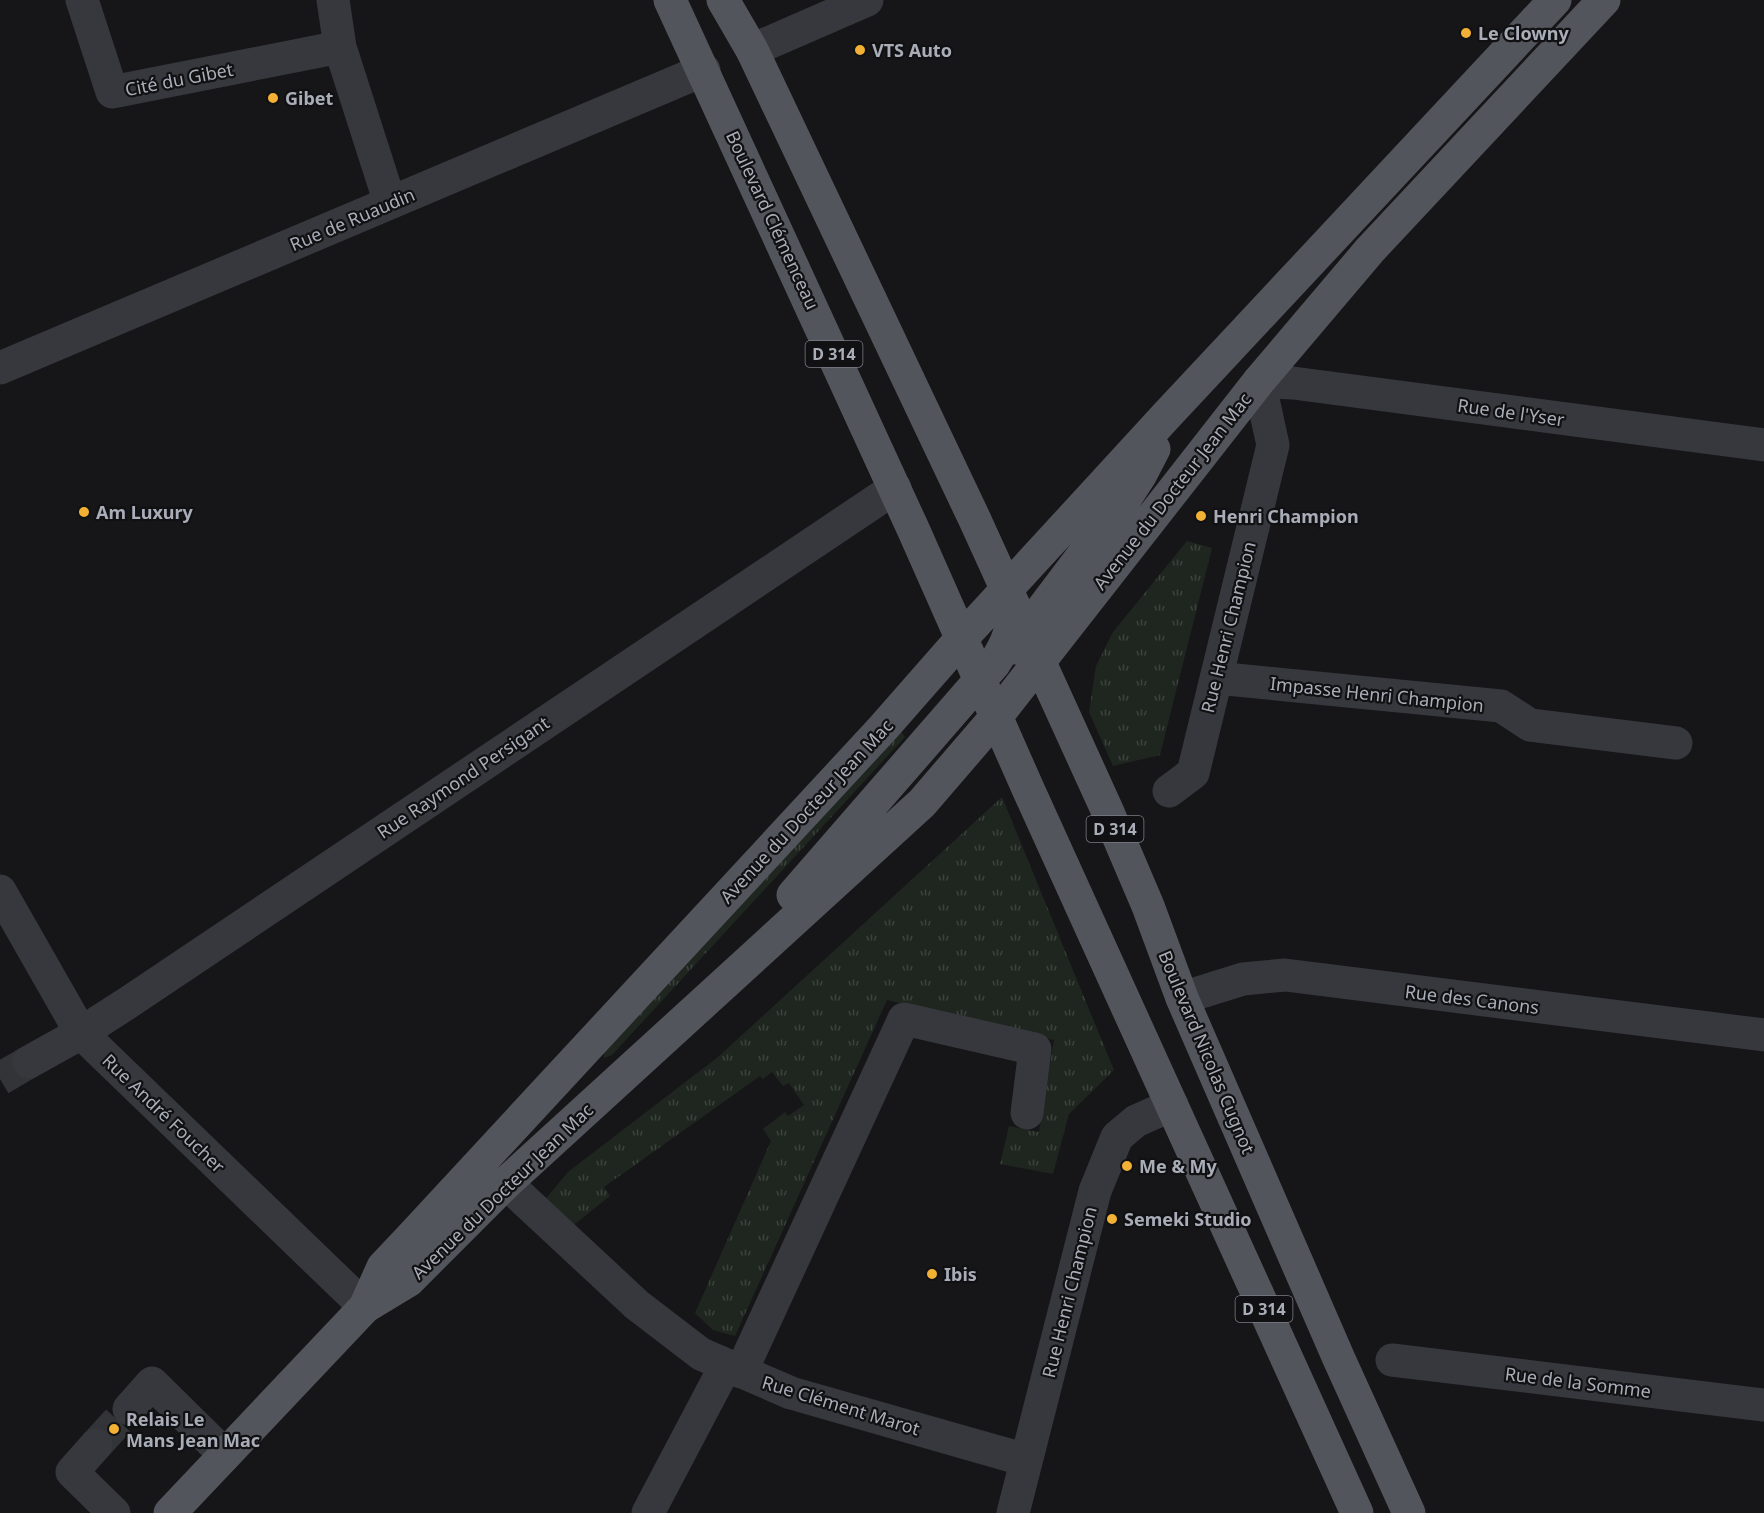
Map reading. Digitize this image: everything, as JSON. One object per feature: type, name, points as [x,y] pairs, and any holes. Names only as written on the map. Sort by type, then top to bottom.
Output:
[{"type":"main road","name":"Boulevard Clémenceau","points":[[670,0],[962,638]]},
{"type":"main road","name":"D 314","points":[[723,0],[752,50],[1007,590]]},
{"type":"main road","name":"Avenue du Docteur Jean Mac","points":[[365,1306],[383,1267],[883,728],[962,638],[1166,416],[1556,0]]},
{"type":"main road","name":"Avenue du Docteur Jean Mac","points":[[365,1306],[408,1281],[506,1183],[922,802],[1039,663],[1258,381],[1370,250],[1604,0]]},
{"type":"main road","points":[[995,714],[996,693],[1003,674],[1025,632],[1129,493],[1152,453],[1166,416]]},
{"type":"main road","points":[[685,1018],[994,664],[1008,639],[1012,624],[1011,604],[1007,590]]},
{"type":"main road","name":"Boulevard Nicolas Cugnot","points":[[1007,590],[1129,862],[1182,998],[1334,1348],[1409,1513]]},
{"type":"main road","name":"D 314","points":[[962,638],[980,680]]},
{"type":"main road","points":[[980,680],[995,714]]},
{"type":"main road","name":"D 314","points":[[995,714],[1357,1513]]},
{"type":"main road","points":[[170,1513],[365,1306]]},
{"type":"street","name":"Cité du Gibet","points":[[82,0],[112,92],[340,47]]},
{"type":"street","points":[[333,0],[340,47],[390,203]]},
{"type":"street","points":[[752,50],[867,0]]},
{"type":"street","name":"Rue de Ruaudin","points":[[0,368],[704,70]]},
{"type":"street","name":"Rue de l'Yser","points":[[1258,381],[1293,383],[1764,445]]},
{"type":"street","name":"Rue Henri Champion","points":[[1169,791],[1193,773],[1273,446],[1258,381]]},
{"type":"street","name":"Rue Raymond Persigant","points":[[29,1062],[81,1033],[895,488]]},
{"type":"street","name":"Impasse Henri Champion","points":[[1216,678],[1501,706],[1530,725],[1676,743]]},
{"type":"street","name":"Rue André Foucher","points":[[0,891],[81,1033],[365,1306]]},
{"type":"street","name":"Rue des Canons","points":[[1182,998],[1243,979],[1285,975],[1764,1035]]},
{"type":"street","points":[[648,1513],[734,1369],[904,1019],[1035,1049],[1026,1113]]},
{"type":"street","name":"Rue Henri Champion","points":[[1013,1513],[1095,1191],[1117,1137],[1136,1121],[1172,1105]]},
{"type":"street","name":"Rue Clément Marot","points":[[506,1183],[637,1305],[701,1354],[791,1393],[1026,1460]]},
{"type":"street","name":"Rue de la Somme","points":[[1392,1360],[1764,1405]]},
{"type":"street","points":[[129,1409],[152,1383],[225,1455]]},
{"type":"street","points":[[96,1445],[72,1472],[114,1513]]},
{"type":"green space","points":[[1187,541],[1212,548],[1160,755],[1113,766],[1089,712],[1096,666],[1113,632]]},
{"type":"green space","points":[[898,728],[905,737],[612,1055],[604,1058],[604,1047]]},
{"type":"green space","points":[[1002,797],[1114,1070],[1069,1114],[1053,1174],[1000,1164],[1009,1126],[1039,1132],[1054,1040],[887,1000],[735,1336],[713,1330],[695,1313],[771,1141],[763,1129],[785,1112],[788,1116],[804,1105],[789,1083],[783,1086],[772,1072],[763,1079],[760,1076],[604,1187],[610,1196],[571,1227],[543,1202],[568,1172],[718,1057]]},
{"type":"tunnel","points":[[0,1079],[29,1062]]},
{"type":"tunnel","points":[[96,1445],[129,1409]]},
{"type":"place","name":"Le Clowny","points":[[1466,33]]},
{"type":"place","name":"VTS Auto","points":[[860,50]]},
{"type":"place","name":"Gibet","points":[[273,98]]},
{"type":"place","name":"Am Luxury","points":[[84,512]]},
{"type":"place","name":"Henri Champion","points":[[1201,516]]},
{"type":"place","name":"Me & My","points":[[1127,1166]]},
{"type":"place","name":"Semeki Studio","points":[[1112,1219]]},
{"type":"place","name":"Ibis","points":[[932,1274]]},
{"type":"place","name":"Relais Le Mans Jean Mac","points":[[114,1429]]}]
